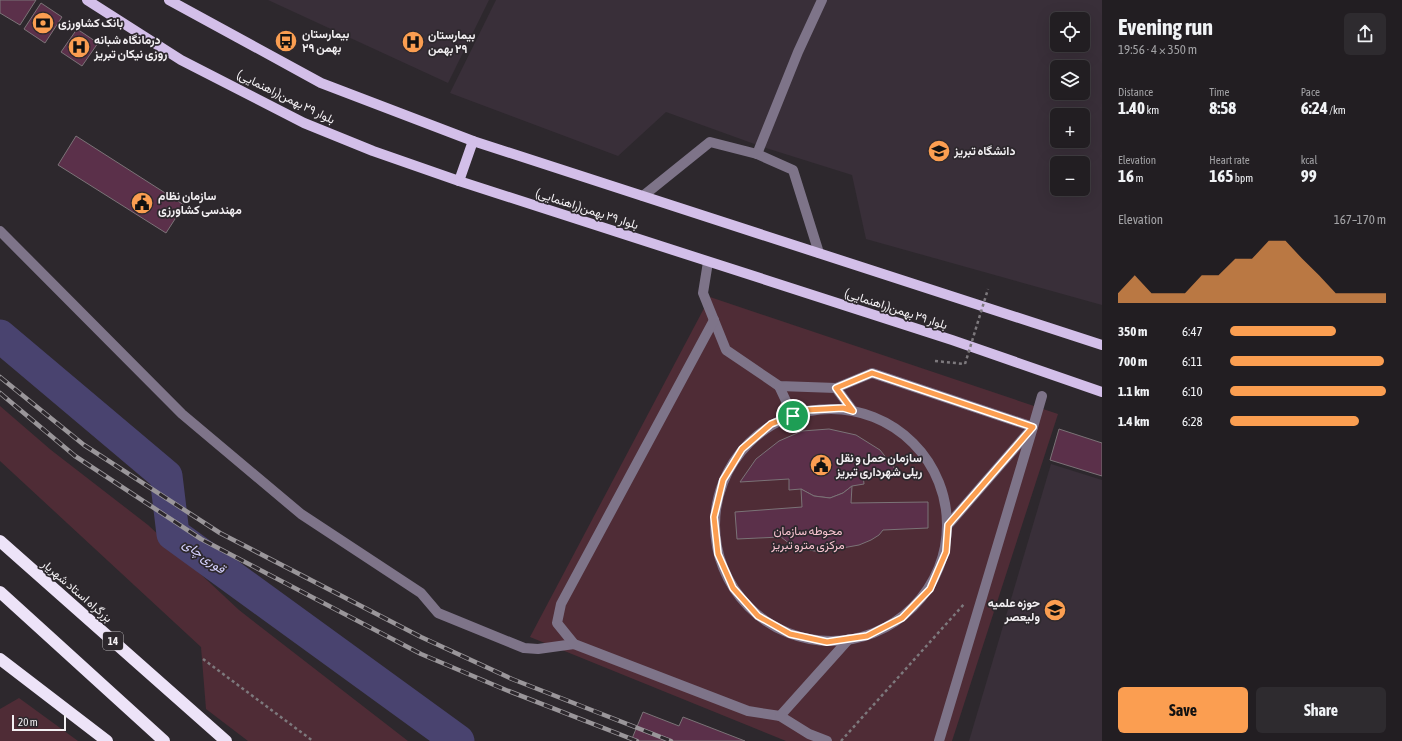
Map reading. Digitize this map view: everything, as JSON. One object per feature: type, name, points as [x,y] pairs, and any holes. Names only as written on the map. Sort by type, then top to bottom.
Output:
[{"type":"highway","name":"بزرگراه استاد شهریار","points":[[0,541],[226,741]]},
{"type":"highway","points":[[0,592],[164,741]]},
{"type":"highway","points":[[0,659],[106,741]]},
{"type":"main road","name":"بلوار ٢٩ بهمن(راهنمایی)","points":[[87,0],[181,60],[304,122],[373,151],[459,181],[959,343],[1102,392]]},
{"type":"main road","points":[[169,0],[321,83],[473,141],[1102,345]]},
{"type":"main road","points":[[459,181],[473,141]]},
{"type":"street","points":[[757,154],[798,52],[822,0]]},
{"type":"street","points":[[643,196],[710,142],[757,154],[793,170],[819,253]]},
{"type":"street","points":[[0,231],[182,414],[301,514],[421,593],[438,613],[524,648],[538,649],[574,644]]},
{"type":"street","points":[[708,262],[703,293],[726,350],[779,386],[793,416]]},
{"type":"street","points":[[714,320],[561,604],[557,624],[574,644],[748,711],[780,716],[809,734],[826,741]]},
{"type":"street","points":[[779,386],[836,388],[872,373],[1033,427]]},
{"type":"street","points":[[836,388],[853,411]]},
{"type":"street","points":[[939,741],[1042,396]]},
{"type":"street","points":[[843,408],[853,411],[882,419],[914,442],[938,474],[948,513],[946,552],[930,589],[902,618],[867,636],[827,642],[790,634],[758,616],[733,588],[718,554],[714,517],[723,480],[742,449],[771,424],[806,410],[843,408]]},
{"type":"street","points":[[948,525],[1033,427]]},
{"type":"street","points":[[780,716],[849,639]]},
{"type":"path","points":[[935,361],[965,364],[988,289]]},
{"type":"path","points":[[841,741],[966,602]]},
{"type":"path","points":[[203,659],[314,741]]},
{"type":"shaded area","name":"بیمارستان ٢٩ بهمن","points":[[268,0],[489,0],[448,83]]},
{"type":"shaded area","name":"دانشگاه تبریز","points":[[496,0],[1102,0],[1102,305],[866,239],[852,175],[760,146],[666,112],[618,156],[450,93]]},
{"type":"shaded area","name":"حوزه علمیه ولیعصر","points":[[1051,464],[1102,480],[1102,741],[969,741]]},
{"type":"green space","name":"محوطه سازمان مرکزی مترو تبریز","points":[[710,297],[1058,414],[952,741],[786,741],[530,637]]},
{"type":"green space","points":[[0,406],[51,450],[148,525],[239,610],[408,741],[248,741],[206,709],[201,647],[0,461]]},
{"type":"green space","points":[[19,698],[78,741],[0,741],[0,709]]},
{"type":"building","points":[[0,0],[36,0],[20,25],[0,13]]},
{"type":"building","name":"بانک کشاورزی","points":[[41,3],[62,17],[45,43],[24,29]]},
{"type":"building","name":"درمانگاه شبانه روزی نیکان تبریز","points":[[77,29],[98,43],[82,66],[61,52]]},
{"type":"building","points":[[76,136],[184,205],[166,233],[58,165]]},
{"type":"building","name":"سازمان حمل و نقل ریلی شهرداری تبریز","points":[[829,429],[856,435],[880,450],[896,470],[863,475],[864,484],[852,486],[843,493],[830,498],[814,496],[801,489],[789,490],[789,479],[740,482],[756,459],[779,441],[802,431]]},
{"type":"building","points":[[1059,429],[1102,443],[1102,476],[1050,460]]},
{"type":"building","points":[[852,486],[851,503],[928,502],[928,528],[883,530],[879,535],[871,540],[859,545],[826,551],[814,551],[799,547],[790,544],[781,537],[737,539],[735,512],[802,507],[801,489],[814,496],[830,498],[843,493]]},
{"type":"building","points":[[643,712],[679,726],[683,717],[745,741],[631,741]]},
{"type":"waterway","name":"قوری چای","points":[[0,336],[166,476],[173,534],[458,741]]},
{"type":"railway","points":[[0,377],[84,445],[220,533],[421,637],[512,679],[671,741]]},
{"type":"railway","points":[[0,393],[75,456],[201,539],[421,654],[506,690],[637,741]]},
{"type":"place","name":"بانک کشاورزی","points":[[43,23]]},
{"type":"place","name":"بیمارستان ۲۹ بهمن","points":[[286,41]]},
{"type":"place","name":"بیمارستان ٢٩ بهمن","points":[[413,42]]},
{"type":"place","name":"درمانگاه شبانه روزی نیکان تبریز","points":[[79,47]]},
{"type":"place","name":"دانشگاه تبریز","points":[[939,151]]},
{"type":"place","name":"سازمان نظام مهندسی کشاورزی","points":[[142,203]]},
{"type":"place","name":"سازمان حمل و نقل ریلی شهرداری تبریز","points":[[821,465]]},
{"type":"place","name":"حوزه علمیه ولیعصر","points":[[1055,610]]},
{"type":"route","points":[[872,373],[1033,427],[948,525],[946,552],[930,589],[902,618],[867,636],[827,642],[790,634],[758,616],[733,588],[718,554],[714,517],[723,480],[742,449],[771,424],[793,416],[806,410],[843,408],[853,411],[836,388],[872,373]]}]
